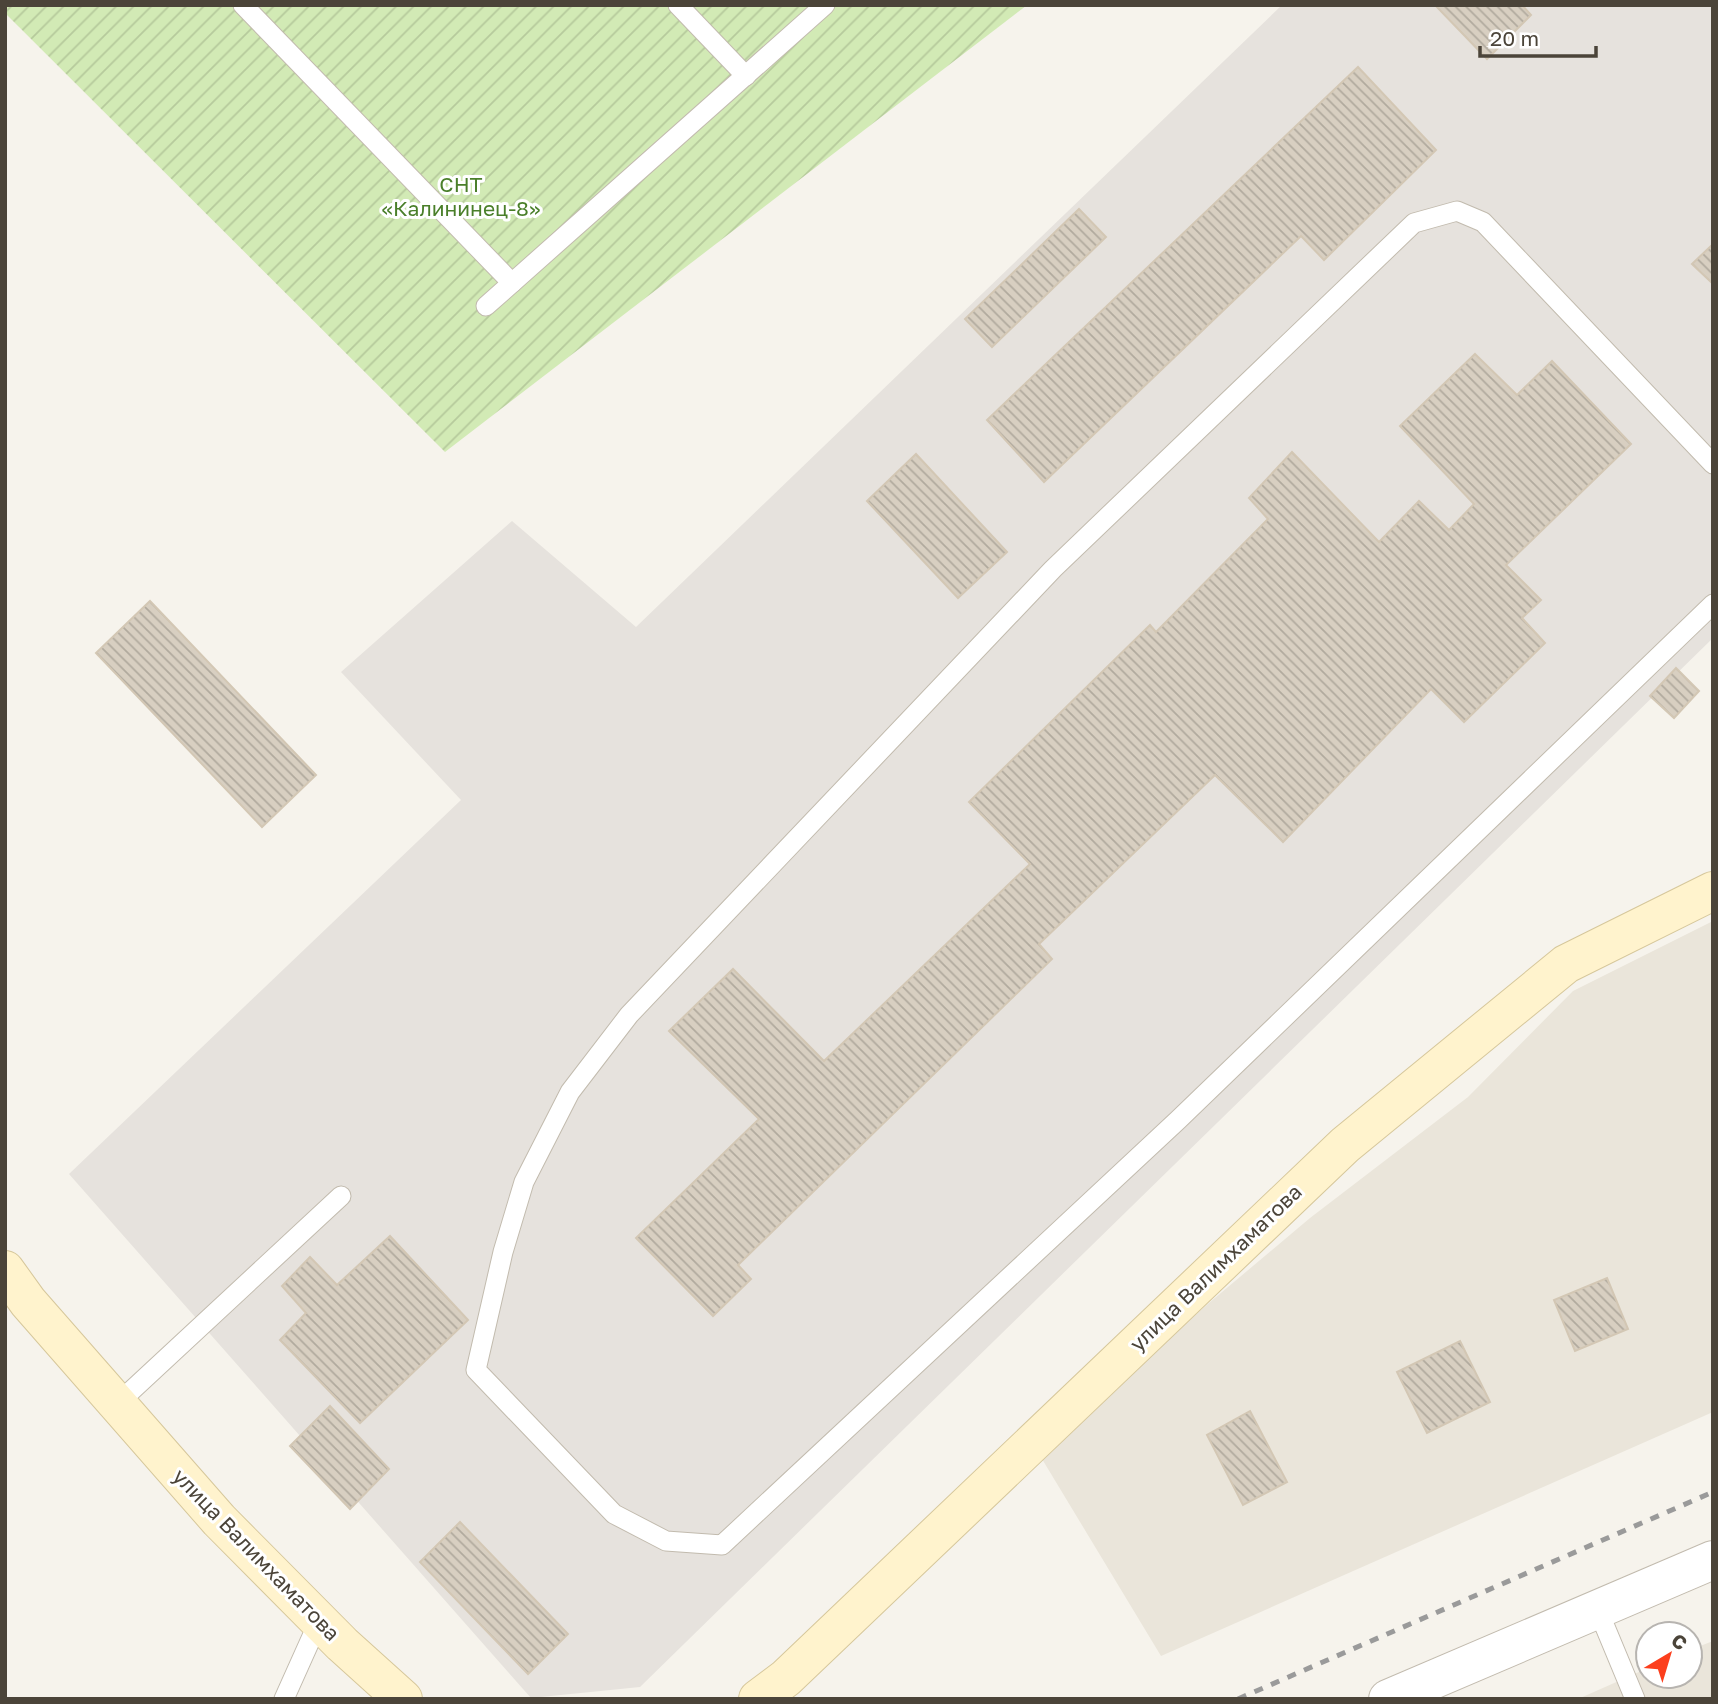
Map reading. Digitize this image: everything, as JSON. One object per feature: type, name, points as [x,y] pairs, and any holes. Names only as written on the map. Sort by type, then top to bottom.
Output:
[{"type":"main road","name":"улица Валимхаматова","points":[[758,1699],[786,1678],[1345,1145],[1566,964],[1713,891]]},
{"type":"main road","name":"улица Валимхаматова","points":[[5,1270],[28,1302],[219,1520],[319,1621],[403,1699]]},
{"type":"street","points":[[1388,1699],[1713,1560]]},
{"type":"lane","points":[[243,5],[512,283]]},
{"type":"lane","points":[[678,5],[746,76]]},
{"type":"lane","points":[[486,306],[825,5]]},
{"type":"lane","points":[[1713,464],[1483,222],[1457,211],[1414,223],[1053,569],[629,1015],[570,1092],[524,1182],[503,1252],[476,1370],[614,1514],[666,1541],[722,1545],[1178,1120],[1713,604]]},
{"type":"lane","points":[[117,1404],[341,1196]]},
{"type":"lane","points":[[1598,1610],[1635,1699]]},
{"type":"lane","points":[[284,1699],[319,1621]]},
{"type":"shaded area","points":[[1282,5],[1713,5],[1713,638],[640,1687],[531,1698],[69,1174],[461,800],[341,672],[512,521],[636,627]]},
{"type":"shaded area","points":[[1713,921],[1713,1412],[1161,1656],[1039,1454],[1209,1303],[1310,1218],[1468,1097],[1573,991]]},
{"type":"shaded area","points":[[1713,1641],[1713,1699],[1578,1699],[1634,1674],[1634,1690],[1704,1690],[1704,1645]]},
{"type":"green space","name":"СНТ «Калининец-8»","points":[[5,5],[1027,5],[445,452],[5,13]]},
{"type":"building","points":[[1435,5],[1522,5],[1531,15],[1487,59]]},
{"type":"building","points":[[1358,67],[1436,150],[1324,260],[1301,236],[1044,482],[987,420]]},
{"type":"building","points":[[1079,209],[1106,237],[992,347],[965,319]]},
{"type":"building","points":[[1713,244],[1713,284],[1692,264]]},
{"type":"building","points":[[1475,354],[1517,395],[1552,361],[1631,444],[1506,565],[1541,600],[1522,618],[1545,643],[1464,722],[1431,689],[1283,842],[1215,775],[1039,944],[1052,959],[738,1265],[751,1279],[713,1316],[636,1238],[759,1119],[669,1031],[733,969],[824,1061],[1030,864],[969,802],[1150,625],[1156,632],[1268,519],[1249,498],[1292,452],[1379,542],[1419,501],[1449,530],[1474,504],[1400,426]]},
{"type":"building","points":[[916,454],[1007,552],[958,598],[867,501]]},
{"type":"building","points":[[150,601],[316,775],[262,827],[96,653]]},
{"type":"building","points":[[1676,668],[1699,691],[1674,718],[1650,696]]},
{"type":"building","points":[[390,1236],[468,1320],[360,1423],[280,1340],[306,1313],[282,1286],[310,1257],[337,1285]]},
{"type":"building","points":[[1607,1278],[1628,1329],[1575,1351],[1554,1300]]},
{"type":"building","points":[[1460,1341],[1490,1402],[1427,1433],[1397,1372]]},
{"type":"building","points":[[330,1406],[389,1469],[350,1509],[290,1446]]},
{"type":"building","points":[[1250,1411],[1287,1482],[1243,1505],[1207,1435]]},
{"type":"building","points":[[460,1522],[568,1634],[528,1674],[420,1562]]},
{"type":"railway","points":[[1238,1699],[1713,1492]]}]
